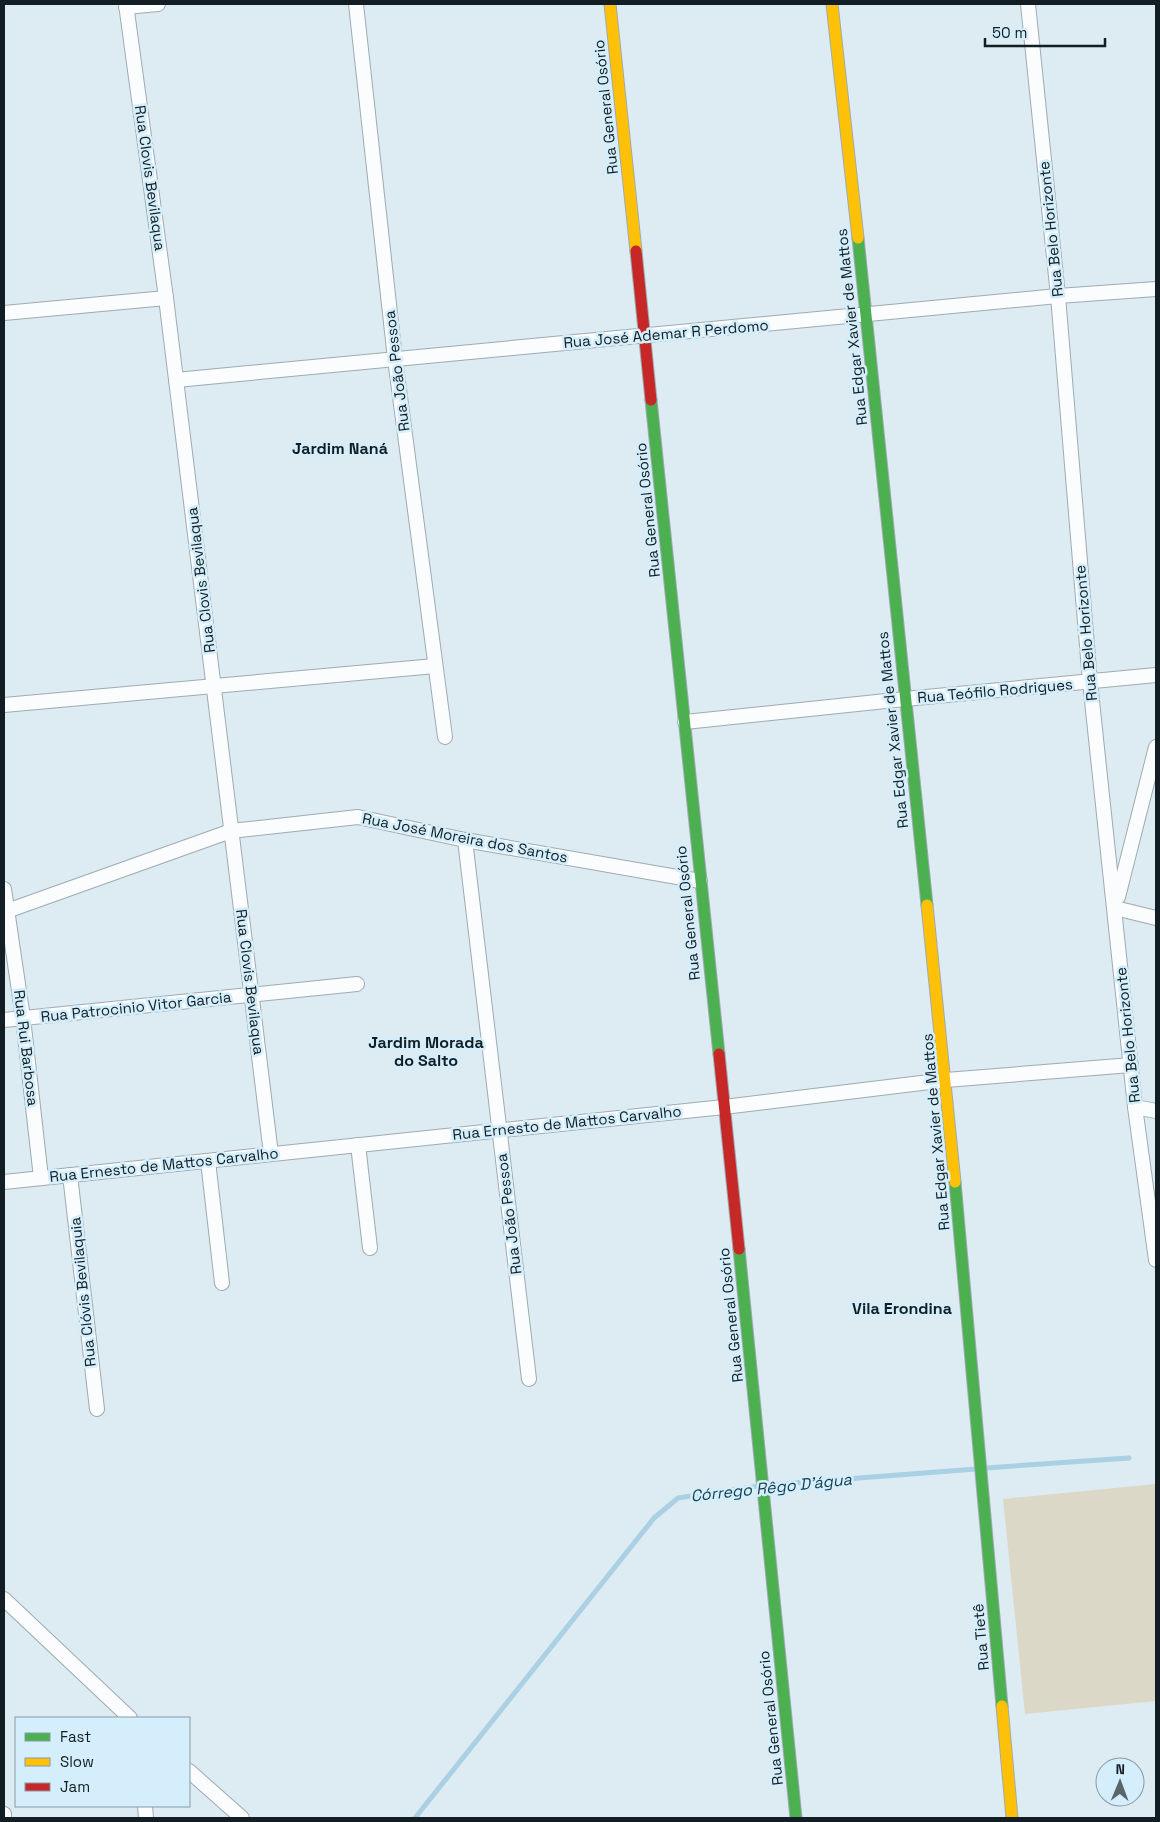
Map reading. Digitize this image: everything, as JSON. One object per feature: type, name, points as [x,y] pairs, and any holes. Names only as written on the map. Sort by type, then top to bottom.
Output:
[{"type":"street","points":[[126,5],[158,4]]},
{"type":"street","name":"Rua João Pessoa","points":[[356,4],[395,359],[445,737]]},
{"type":"street","name":"Rua General Osório","points":[[610,4],[762,1467],[796,1818]]},
{"type":"street","name":"Rua Edgar Xavier de Mattos","points":[[832,4],[946,1080],[980,1453]]},
{"type":"street","name":"Rua Belo Horizonte","points":[[1028,4],[1058,296],[1090,682],[1135,1107],[1156,1260]]},
{"type":"street","name":"Rua Clovis Bevilaqua","points":[[126,5],[166,298],[271,1154]]},
{"type":"street","name":"Rua José Ademar R Perdomo","points":[[176,380],[1058,296],[1156,289]]},
{"type":"street","points":[[4,313],[166,298]]},
{"type":"street","points":[[4,706],[435,666]]},
{"type":"street","name":"Rua Teófilo Rodrigues","points":[[685,722],[1156,675]]},
{"type":"street","points":[[1156,747],[1115,908],[1156,918]]},
{"type":"street","name":"Rua José Moreira dos Santos","points":[[5,912],[231,831],[358,817],[465,840],[700,881]]},
{"type":"street","name":"Rua João Pessoa","points":[[465,840],[529,1379]]},
{"type":"street","name":"Rua Rui Barbosa","points":[[4,889],[5,912],[23,1018],[41,1178]]},
{"type":"street","name":"Rua Patrocinio Vitor Garcia","points":[[4,1020],[357,984]]},
{"type":"street","name":"Rua Ernesto de Mattos Carvalho","points":[[4,1182],[724,1107],[946,1080],[1131,1065]]},
{"type":"street","points":[[1135,1107],[1156,1112]]},
{"type":"street","points":[[358,1145],[370,1248]]},
{"type":"street","points":[[208,1160],[222,1283]]},
{"type":"street","name":"Rua Clóvis Bevilaquia","points":[[70,1175],[97,1409]]},
{"type":"street","name":"Rua Tietê","points":[[980,1453],[1012,1818]]},
{"type":"street","points":[[4,1599],[129,1717]]},
{"type":"street","points":[[190,1772],[242,1818]]},
{"type":"shaded area","points":[[1155,1484],[1156,1701],[1025,1714],[1003,1499]]},
{"type":"waterway","name":"Córrego Rêgo D'água","points":[[985,1468],[1129,1458]]},
{"type":"waterway","name":"Córrego Rêgo D'água","points":[[768,1485],[976,1469]]},
{"type":"waterway","name":"Córrego Rêgo D'água","points":[[415,1818],[654,1518],[678,1498],[759,1486]]},
{"type":"traffic: fast","points":[[858,238],[927,905]]},
{"type":"traffic: fast","points":[[651,400],[719,1054]]},
{"type":"traffic: fast","points":[[955,1182],[1002,1706]]},
{"type":"traffic: fast","points":[[739,1249],[796,1818]]},
{"type":"traffic: slow","points":[[610,4],[636,251]]},
{"type":"traffic: slow","points":[[832,4],[858,238]]},
{"type":"traffic: slow","points":[[927,905],[955,1182]]},
{"type":"traffic: slow","points":[[1002,1706],[1012,1818]]},
{"type":"traffic: jam","points":[[636,251],[651,400]]},
{"type":"traffic: jam","points":[[719,1054],[739,1249]]},
{"type":"district","name":"Jardim Naná","points":[[340,448]]},
{"type":"district","name":"Jardim Morada do Salto","points":[[426,1051]]},
{"type":"district","name":"Vila Erondina","points":[[902,1308]]}]
